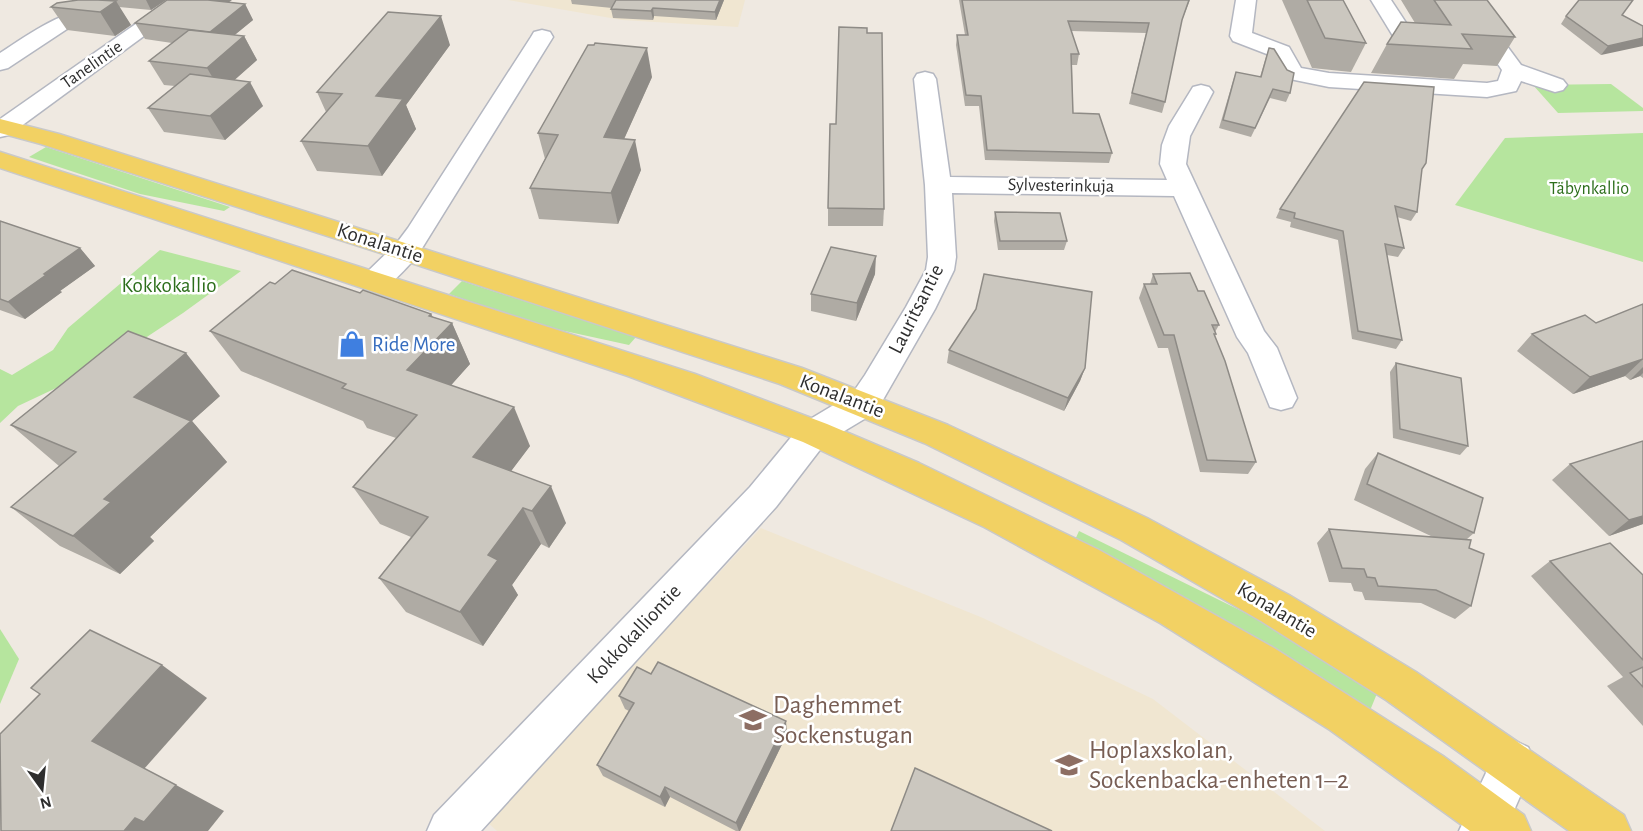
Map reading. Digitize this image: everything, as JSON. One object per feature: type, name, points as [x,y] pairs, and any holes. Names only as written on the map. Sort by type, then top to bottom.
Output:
[{"type":"main road","name":"Konalantie","points":[[1,128],[50,139],[791,376],[936,434],[1144,535],[1275,608],[1401,686],[1513,762],[1608,831]]},
{"type":"main road","name":"Konalantie","points":[[0,160],[375,281],[749,407],[814,433],[964,501],[1122,582],[1246,653],[1378,738],[1493,826]]},
{"type":"street","name":"Tanelintie","points":[[1,128],[183,0]]},
{"type":"street","points":[[1246,0],[1245,12],[1240,24],[1241,36],[1281,52],[1293,73],[1329,80],[1487,90],[1508,86],[1513,70]]},
{"type":"street","points":[[1381,0],[1409,44]]},
{"type":"street","points":[[1463,0],[1513,70],[1555,85]]},
{"type":"street","points":[[0,63],[74,16],[103,12],[157,19]]},
{"type":"street","points":[[375,281],[406,251],[542,37]]},
{"type":"street","name":"Lauritsantie","points":[[814,433],[864,404],[920,309],[940,270],[942,257],[938,185],[925,79]]},
{"type":"street","points":[[1201,92],[1175,142],[1172,157],[1252,337],[1262,348],[1281,398]]},
{"type":"street","name":"Sylvesterinkuja","points":[[938,185],[1185,188]]},
{"type":"street","name":"Kokkokalliontie","points":[[450,831],[756,505],[814,433]]},
{"type":"street","points":[[1493,826],[1513,762]]},
{"type":"shaded area","points":[[508,0],[745,0],[738,27],[622,20]]},
{"type":"shaded area","name":"Daghemmet Sockenstugan","points":[[761,528],[983,618],[1153,699],[1325,831],[497,831],[486,821]]},
{"type":"green space","points":[[1611,84],[1643,108],[1643,111],[1558,113],[1533,85]]},
{"type":"green space","name":"Täbynkallio","points":[[1643,133],[1643,262],[1455,205],[1505,138]]},
{"type":"green space","points":[[46,147],[230,207],[224,211],[140,194],[29,157]]},
{"type":"green space","name":"Kokkokallio","points":[[160,250],[241,271],[103,366],[18,406],[0,423],[0,369],[12,375],[53,350],[68,328]]},
{"type":"green space","points":[[462,281],[636,337],[629,345],[537,325],[449,294]]},
{"type":"green space","points":[[1079,531],[1274,627],[1378,691],[1369,713],[1175,593],[1074,542]]},
{"type":"green space","points":[[0,629],[19,659],[0,704]]},
{"type":"building","points":[[78,0],[116,1],[100,12],[51,7],[57,3]]},
{"type":"building","points":[[167,0],[208,0],[245,4],[210,32],[135,23]]},
{"type":"building","points":[[616,0],[720,0],[715,12],[653,8],[651,11],[611,9]]},
{"type":"building","points":[[962,0],[1189,0],[1182,20],[1165,102],[1132,93],[1149,23],[1068,21],[1079,54],[1071,54],[1073,113],[1099,114],[1112,153],[987,150],[981,96],[966,95],[957,35],[968,35]]},
{"type":"building","points":[[1307,0],[1343,0],[1366,43],[1325,38]]},
{"type":"building","points":[[1434,0],[1487,0],[1515,37],[1462,34],[1472,49],[1387,44],[1401,22],[1451,25]]},
{"type":"building","points":[[1579,0],[1633,0],[1622,15],[1643,26],[1643,38],[1608,46],[1566,16]]},
{"type":"building","points":[[388,12],[441,16],[376,96],[403,99],[368,146],[301,141],[342,94],[317,92]]},
{"type":"building","points":[[839,27],[867,28],[867,33],[882,33],[884,209],[828,208],[830,124],[836,124]]},
{"type":"building","points":[[189,30],[244,36],[207,68],[149,61]]},
{"type":"building","points":[[595,43],[647,48],[604,137],[635,140],[611,193],[530,188],[558,135],[538,133],[588,45]]},
{"type":"building","points":[[1269,48],[1274,49],[1287,70],[1294,73],[1290,93],[1273,89],[1255,128],[1223,120],[1236,72],[1261,77]]},
{"type":"building","points":[[190,74],[250,82],[210,116],[148,108]]},
{"type":"building","points":[[1364,82],[1434,87],[1426,163],[1422,169],[1417,212],[1395,206],[1404,248],[1385,244],[1402,340],[1358,331],[1343,231],[1294,218],[1295,213],[1280,209]]},
{"type":"building","points":[[995,212],[1060,213],[1067,241],[1000,241]]},
{"type":"building","points":[[0,221],[80,248],[8,302],[0,299]]},
{"type":"building","points":[[831,247],[876,256],[857,303],[811,294]]},
{"type":"building","points":[[292,270],[360,293],[363,290],[452,323],[407,370],[514,407],[473,457],[551,486],[532,511],[523,508],[488,555],[498,560],[460,612],[379,578],[428,517],[353,487],[417,415],[342,388],[346,384],[210,331],[270,282],[275,284]]},
{"type":"building","points":[[1190,273],[1198,291],[1204,291],[1219,325],[1212,325],[1216,334],[1214,334],[1225,361],[1256,462],[1207,460],[1174,335],[1164,335],[1144,284],[1157,284],[1153,274]]},
{"type":"building","points":[[984,274],[1092,292],[1085,368],[1068,398],[949,350],[976,309]]},
{"type":"building","points":[[1643,304],[1643,359],[1590,377],[1532,334],[1585,315],[1596,323]]},
{"type":"building","points":[[128,331],[186,353],[134,397],[191,421],[104,499],[111,502],[73,536],[11,507],[76,452],[11,425]]},
{"type":"building","points":[[1396,363],[1461,378],[1468,446],[1400,429]]},
{"type":"building","points":[[1643,441],[1643,516],[1629,520],[1570,464]]},
{"type":"building","points":[[1378,453],[1483,498],[1474,533],[1367,484]]},
{"type":"building","points":[[1329,529],[1471,540],[1469,548],[1484,554],[1471,606],[1436,590],[1378,586],[1375,578],[1367,577],[1364,569],[1342,568]]},
{"type":"building","points":[[1610,543],[1643,575],[1643,660],[1550,561]]},
{"type":"building","points":[[90,630],[162,665],[92,741],[176,785],[144,822],[135,818],[124,831],[1,831],[0,734],[40,694],[31,688]]},
{"type":"building","points":[[658,662],[786,721],[736,823],[665,787],[660,797],[597,765],[634,703],[619,696],[637,667],[651,674]]},
{"type":"building","points":[[1643,667],[1643,687],[1630,673]]},
{"type":"building","points":[[915,768],[1052,831],[891,831]]},
{"type":"place","name":"Ride More","points":[[352,344]]},
{"type":"place","name":"Daghemmet Sockenstugan","points":[[753,720]]},
{"type":"place","name":"Hoplaxskolan, Sockenbacka-enheten 1–2","points":[[1069,765]]}]
